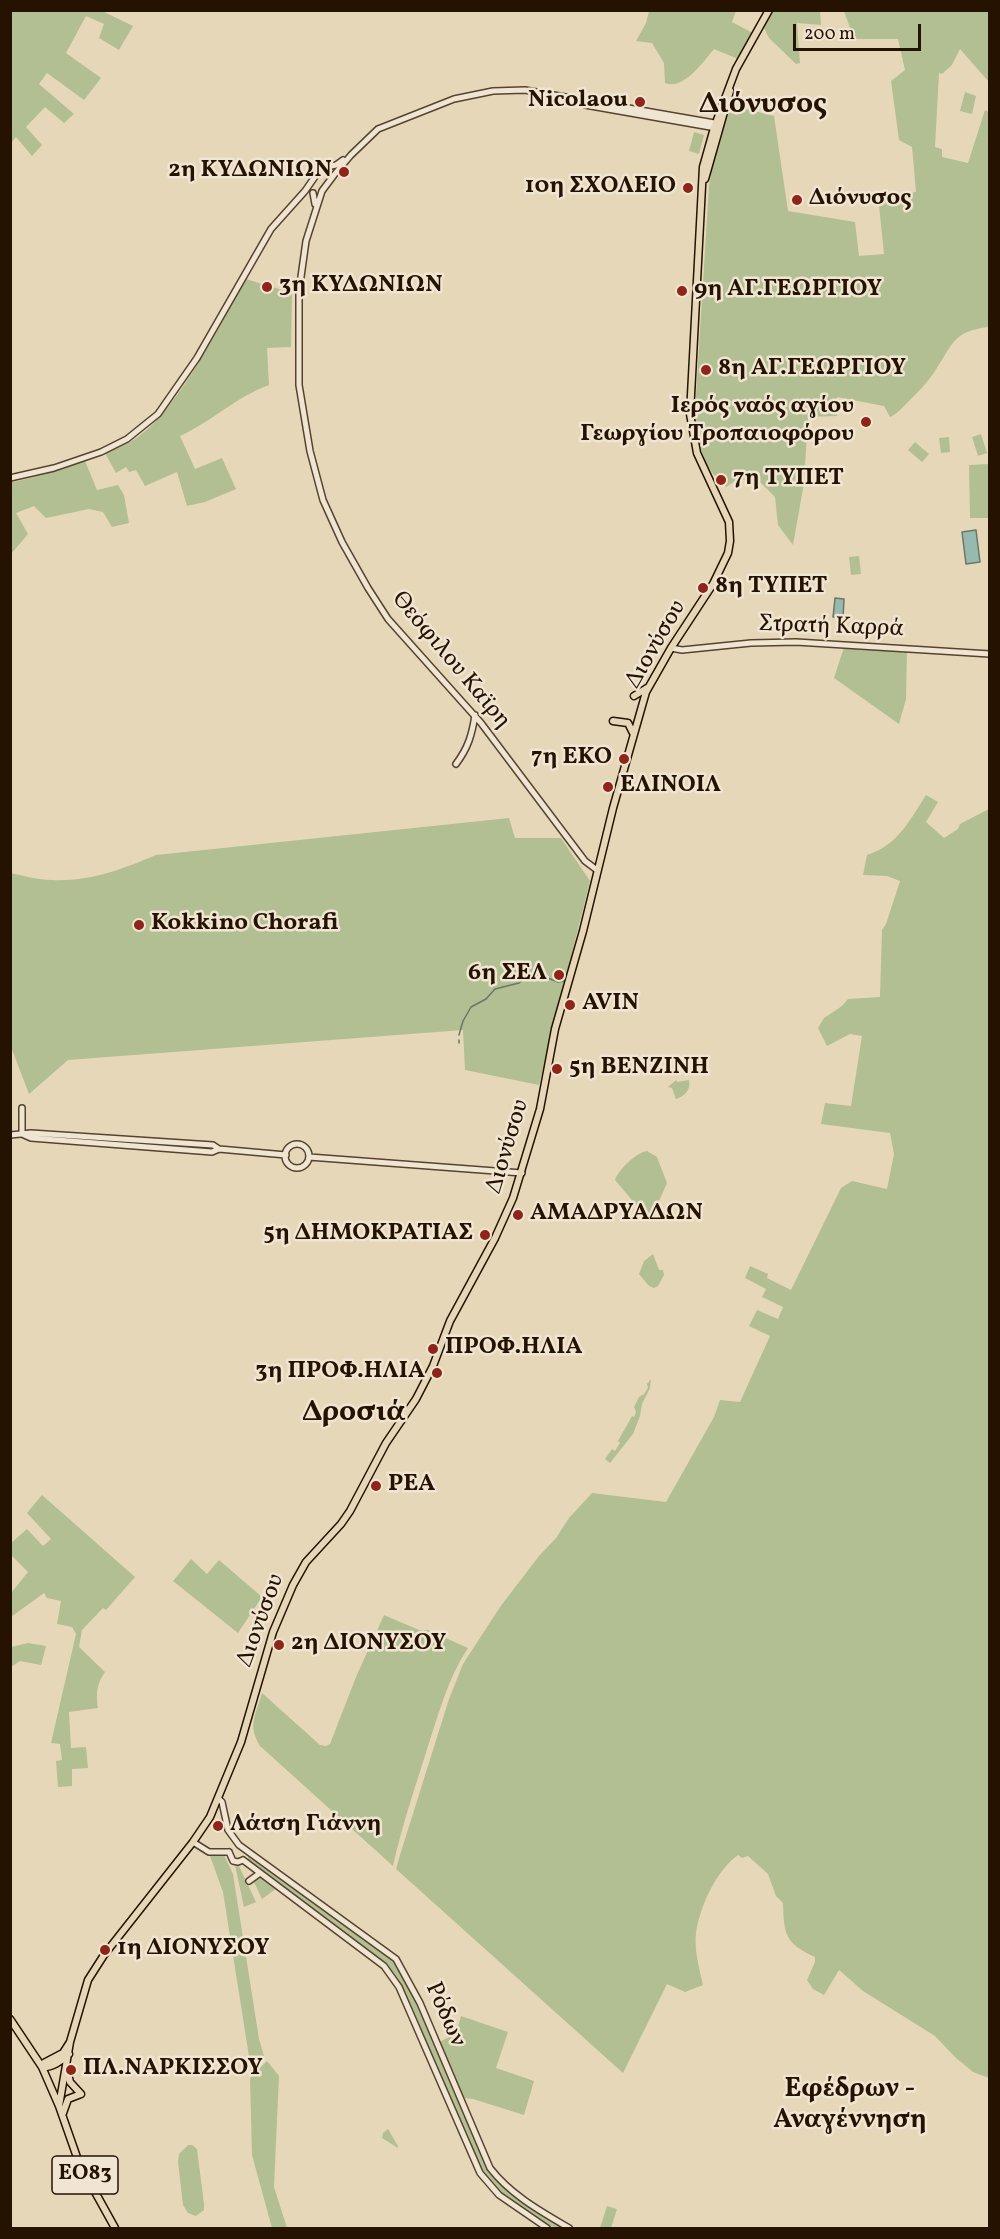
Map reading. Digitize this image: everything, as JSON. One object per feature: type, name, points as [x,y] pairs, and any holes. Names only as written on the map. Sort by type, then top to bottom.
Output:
[{"type":"main road","name":"Διονύσου","points":[[59,2106],[70,2042],[84,1992],[93,1970],[210,1817],[247,1726],[273,1632],[293,1585],[306,1562],[350,1511],[386,1443],[427,1381],[450,1321],[499,1230],[522,1173],[544,1095],[555,1029],[648,688],[724,565],[730,541],[725,512],[697,453],[690,423],[703,189],[718,126],[729,100],[738,64],[769,10]]},
{"type":"main road","points":[[634,696],[648,688]]},
{"type":"main road","points":[[613,721],[628,723],[634,735]]},
{"type":"main road","name":"ΕΟ83","points":[[10,2019],[42,2067],[59,2106],[79,2163],[115,2229]]},
{"type":"main road","name":"Διονύσου","points":[[42,2067],[44,2063],[63,2054],[70,2042]]},
{"type":"main road","points":[[33,2052],[43,2058],[54,2058]]},
{"type":"main road","points":[[42,2067],[46,2068],[62,2061],[69,2054]]},
{"type":"main road","points":[[63,2118],[63,2108],[68,2099],[81,2094],[70,2082],[66,2067]]},
{"type":"street","points":[[10,478],[54,468],[101,452],[127,439],[158,414],[197,358],[271,229],[303,193],[322,167],[331,167],[351,155],[378,129],[445,102],[473,94],[503,90],[525,90],[578,100],[585,105],[718,126]]},
{"type":"street","name":"Θεόφιλου Καϊρη","points":[[351,155],[322,191],[316,206],[306,241],[299,291],[297,335],[299,386],[305,425],[323,500],[342,542],[388,619],[475,715],[585,861],[597,870]]},
{"type":"street","points":[[331,167],[334,175]]},
{"type":"street","name":"Θεόφιλου Καϊρη","points":[[310,183],[316,206]]},
{"type":"street","points":[[303,193],[322,191]]},
{"type":"street","name":"Στρατή Καρρά","points":[[671,648],[677,650],[751,643],[796,642],[990,654]]},
{"type":"street","points":[[456,764],[466,752],[472,735],[475,715]]},
{"type":"street","points":[[22,1108],[22,1134]]},
{"type":"street","points":[[10,1135],[22,1134],[31,1138],[212,1152],[219,1149],[285,1155]]},
{"type":"street","points":[[300,1145],[306,1149],[309,1157],[306,1163],[298,1168],[289,1164],[285,1155],[289,1148],[300,1145]]},
{"type":"street","points":[[309,1157],[522,1173]]},
{"type":"street","points":[[219,1799],[222,1802],[228,1830],[245,1850],[245,1855],[243,1860],[233,1861],[229,1852]]},
{"type":"street","points":[[193,1842],[205,1851],[229,1852]]},
{"type":"street","points":[[229,1852],[231,1847],[239,1845]]},
{"type":"street","name":"Ρόδων","points":[[245,1850],[396,1959],[420,2003],[490,2168],[514,2194],[569,2229]]},
{"type":"street","name":"Ρόδων","points":[[243,1860],[370,1954],[392,1975],[480,2173],[499,2195],[547,2229]]},
{"type":"street","points":[[249,1881],[260,1873]]},
{"type":"green space","points":[[11,10],[102,11],[133,26],[119,50],[99,38],[104,24],[86,16],[66,53],[101,78],[84,100],[47,73],[39,84],[74,114],[64,123],[45,107],[26,127],[42,145],[32,156],[16,137],[11,143]]},
{"type":"green space","points":[[649,11],[736,11],[732,22],[753,33],[738,59],[714,49],[686,79],[679,83],[665,83],[664,63],[652,43],[636,41],[646,23]]},
{"type":"green space","points":[[772,11],[820,11],[821,25],[797,23],[800,63],[796,64],[769,38],[763,26]]},
{"type":"green space","points":[[844,11],[989,11],[989,82],[960,49],[952,65],[942,74],[939,73],[935,147],[942,149],[942,157],[968,163],[985,110],[989,112],[989,327],[968,332],[955,340],[926,383],[893,416],[890,417],[884,406],[837,397],[837,416],[808,417],[804,483],[793,545],[778,525],[775,497],[761,483],[738,479],[726,487],[712,472],[699,443],[695,411],[709,186],[713,162],[731,105],[774,116],[788,211],[855,222],[859,256],[884,254],[878,196],[916,192],[912,147],[899,140],[891,81],[905,70],[898,39],[854,39]]},
{"type":"green space","points":[[965,92],[976,96],[972,114],[960,111]]},
{"type":"green space","points":[[694,132],[704,135],[699,154],[689,151]]},
{"type":"green space","points":[[246,279],[292,293],[291,347],[267,348],[269,385],[246,396],[180,436],[195,469],[222,458],[236,489],[205,502],[187,506],[177,472],[145,486],[136,470],[129,472],[126,467],[116,473],[105,453],[135,439],[167,409],[211,342]]},
{"type":"green space","points":[[981,434],[987,453],[978,456],[972,437]]},
{"type":"green space","points":[[949,437],[950,452],[941,453],[939,438]]},
{"type":"green space","points":[[915,442],[929,454],[922,462],[908,450]]},
{"type":"green space","points":[[85,461],[97,490],[118,485],[124,495],[129,523],[112,527],[103,512],[89,509],[46,518],[34,506],[16,513],[28,534],[11,554],[11,482]]},
{"type":"green space","points":[[989,464],[989,518],[970,518],[969,465]]},
{"type":"green space","points":[[859,556],[861,574],[851,575],[849,557]]},
{"type":"green space","points":[[844,647],[907,650],[906,699],[899,724],[834,678]]},
{"type":"green space","points":[[926,795],[938,802],[926,822],[944,838],[958,829],[960,824],[989,809],[989,2078],[973,2072],[935,2036],[863,1991],[839,1970],[824,1995],[813,1989],[807,1980],[815,1957],[797,1947],[788,1937],[784,1923],[783,1903],[776,1896],[768,1874],[748,1856],[742,1858],[738,1855],[723,1870],[710,1890],[698,1923],[697,1959],[703,1985],[685,1992],[667,1984],[623,2073],[396,1869],[449,1699],[463,1664],[500,1607],[539,1556],[556,1538],[569,1518],[592,1493],[666,1502],[714,1417],[720,1400],[740,1402],[770,1336],[749,1326],[757,1310],[778,1319],[783,1307],[762,1297],[766,1289],[745,1278],[750,1266],[768,1274],[767,1278],[791,1290],[841,1188],[852,1181],[887,1189],[894,1154],[890,1133],[821,1124],[825,1103],[851,1106],[862,1036],[850,1034],[827,1046],[818,1028],[824,1018],[848,999],[880,997],[882,930],[900,881],[887,876],[863,875],[867,855],[895,839]]},
{"type":"green space","points":[[509,818],[515,838],[561,838],[590,881],[539,1085],[465,1070],[463,1030],[68,1060],[29,1094],[11,1047],[11,873],[47,880],[79,879],[118,870],[156,855]]},
{"type":"green space","points":[[676,1080],[677,1082],[689,1080],[689,1087],[687,1092],[676,1099],[672,1088],[668,1087]]},
{"type":"green space","points":[[647,1151],[657,1157],[667,1183],[656,1208],[648,1214],[642,1212],[615,1180],[628,1162]]},
{"type":"green space","points":[[653,1254],[659,1270],[663,1270],[664,1275],[658,1286],[654,1288],[649,1286],[639,1274],[644,1261]]},
{"type":"green space","points":[[651,1379],[650,1388],[642,1404],[633,1434],[610,1463],[605,1459],[612,1449],[615,1451],[620,1443],[618,1441],[636,1412],[634,1407],[639,1397],[648,1388],[647,1384]]},
{"type":"green space","points":[[42,1495],[135,1577],[106,1610],[103,1608],[82,1630],[79,1647],[105,1672],[97,1690],[98,1708],[69,1712],[71,1748],[86,1747],[88,1768],[72,1769],[72,1786],[58,1787],[56,1761],[62,1760],[60,1744],[51,1743],[76,1634],[72,1627],[57,1624],[61,1601],[47,1598],[44,1593],[11,1617],[11,1593],[28,1572],[11,1555],[11,1543],[27,1529],[43,1546],[51,1539],[27,1513]]},
{"type":"green space","points":[[191,1559],[207,1574],[219,1560],[262,1597],[238,1633],[173,1581]]},
{"type":"green space","points":[[384,1615],[419,1630],[428,1630],[468,1648],[449,1683],[440,1708],[393,1866],[260,1746],[253,1726],[262,1693],[320,1745],[330,1744],[356,1677]]},
{"type":"green space","points":[[28,1643],[46,1646],[41,1665],[20,1661],[11,1667],[11,1647]]},
{"type":"green space","points":[[224,1855],[233,1874],[259,2039],[264,2056],[259,2063],[250,2063],[223,1892],[210,1856]]},
{"type":"green space","points":[[250,1855],[384,1952],[397,1965],[405,1978],[481,2155],[489,2168],[517,2198],[563,2228],[539,2221],[515,2205],[493,2184],[478,2163],[412,2007],[399,1980],[387,1964],[248,1861]]},
{"type":"green space","points":[[238,1864],[256,1902],[244,1907],[235,1865]]},
{"type":"green space","points":[[257,1877],[261,1877],[277,1888],[262,1899],[254,1882]]},
{"type":"green space","points":[[461,2016],[508,2032],[496,2068],[534,2081],[524,2115],[464,2098],[439,2042],[456,2034]]},
{"type":"green space","points":[[267,2061],[279,2076],[274,2187],[287,2228],[272,2228],[252,2155],[250,2078]]},
{"type":"green space","points":[[388,2129],[398,2148],[382,2138],[383,2133]]},
{"type":"green space","points":[[188,2145],[197,2149],[204,2204],[204,2210],[196,2216],[188,2213],[183,2205],[178,2162],[179,2154]]},
{"type":"green space","points":[[607,2206],[617,2209],[611,2228],[600,2228]]},
{"type":"water","points":[[976,530],[980,562],[966,564],[962,532]]},
{"type":"water","points":[[835,598],[844,599],[843,618],[833,617]]},
{"type":"waterway","points":[[459,1035],[463,1021],[471,1007],[486,999],[495,989],[519,983],[527,976],[540,975],[558,982],[564,981]]},
{"type":"place","name":"Nicolaou","points":[[640,102]]},
{"type":"place","name":"2η ΚΥΔΩΝΙΩΝ","points":[[344,172]]},
{"type":"place","name":"10η ΣΧΟΛΕΙΟ","points":[[688,188]]},
{"type":"place","name":"Διόνυσος","points":[[797,200]]},
{"type":"place","name":"3η ΚΥΔΩΝΙΩΝ","points":[[267,287]]},
{"type":"place","name":"9η ΑΓ.ΓΕΩΡΓΙΟΥ","points":[[682,291]]},
{"type":"place","name":"8η ΑΓ.ΓΕΩΡΓΙΟΥ","points":[[706,370]]},
{"type":"place","name":"Ιερός ναός αγίου Γεωργίου Τροπαιοφόρου","points":[[866,422]]},
{"type":"place","name":"7η ΤΥΠΕΤ","points":[[721,480]]},
{"type":"place","name":"8η ΤΥΠΕΤ","points":[[703,588]]},
{"type":"place","name":"7η ΕΚΟ","points":[[624,759]]},
{"type":"place","name":"ΕΛΙΝΟΙΛ","points":[[608,787]]},
{"type":"place","name":"Kokkino Chorafi","points":[[139,925]]},
{"type":"place","name":"6η ΣΕΛ","points":[[559,975]]},
{"type":"place","name":"AVIN","points":[[570,1005]]},
{"type":"place","name":"5η ΒΕΝΖΙΝΗ","points":[[557,1069]]},
{"type":"place","name":"ΑΜΑΔΡΥΑΔΩΝ","points":[[518,1215]]},
{"type":"place","name":"5η ΔΗΜΟΚΡΑΤΙΑΣ","points":[[485,1235]]},
{"type":"place","name":"ΠΡΟΦ.ΗΛΙΑ","points":[[433,1349]]},
{"type":"place","name":"3η ΠΡΟΦ.ΗΛΙΑ","points":[[437,1373]]},
{"type":"place","name":"ΡΕΑ","points":[[376,1486]]},
{"type":"place","name":"2η ΔΙΟΝΥΣΟΥ","points":[[279,1645]]},
{"type":"place","name":"Λάτση Γιάννη","points":[[218,1826]]},
{"type":"place","name":"1η ΔΙΟΝΥΣΟΥ","points":[[105,1950]]},
{"type":"place","name":"ΠΛ.ΝΑΡΚΙΣΣΟΥ","points":[[71,2070]]},
{"type":"district","name":"Διόνυσος","points":[[763,106]]},
{"type":"district","name":"Δροσιά","points":[[354,1414]]},
{"type":"district","name":"Εφέδρων - Αναγέννηση","points":[[850,2106]]}]
